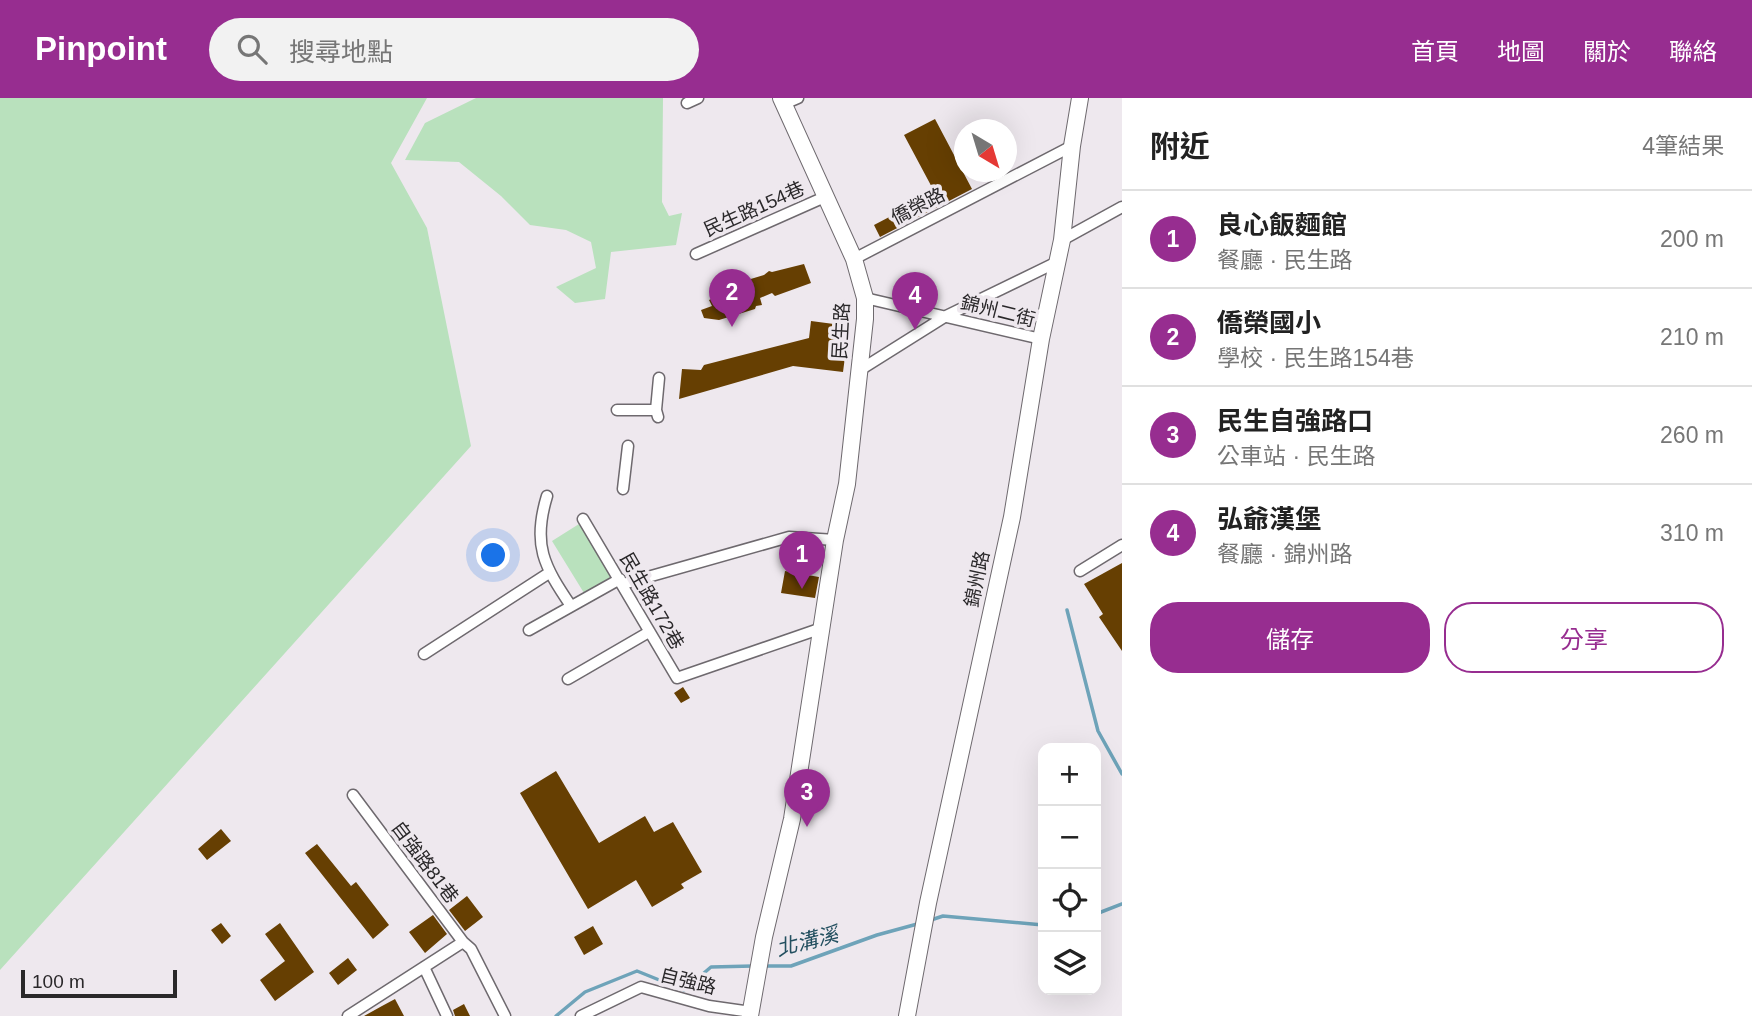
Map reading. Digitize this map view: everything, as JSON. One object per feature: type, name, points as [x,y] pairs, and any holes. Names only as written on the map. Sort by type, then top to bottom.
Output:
[{"type":"street","points":[[687,103],[698,98]]},
{"type":"street","name":"錦州路","points":[[907,1016],[922,931],[1012,517],[1041,339],[1062,240],[1080,98]]},
{"type":"street","name":"民生路","points":[[752,1011],[764,937],[792,819],[835,540],[847,484],[865,319],[865,298],[854,259],[788,100]]},
{"type":"street","name":"僑榮路","points":[[854,259],[1072,146]]},
{"type":"street","name":"民生路154巷","points":[[696,254],[827,195]]},
{"type":"street","points":[[1062,240],[1122,207]]},
{"type":"street","points":[[860,370],[946,316],[1057,262]]},
{"type":"street","points":[[865,298],[946,316]]},
{"type":"street","name":"錦州二街","points":[[946,316],[1041,339]]},
{"type":"street","points":[[617,410],[657,414],[659,378]]},
{"type":"street","points":[[623,489],[628,446]]},
{"type":"street","points":[[547,496],[540,519],[540,543],[549,573],[571,606]]},
{"type":"street","name":"民生路172巷","points":[[583,519],[677,678],[822,628]]},
{"type":"street","points":[[529,630],[621,581],[789,537],[835,540]]},
{"type":"street","points":[[1080,571],[1122,545]]},
{"type":"street","points":[[424,654],[549,573]]},
{"type":"street","points":[[568,679],[649,632]]},
{"type":"street","name":"自強路81巷","points":[[353,795],[467,946]]},
{"type":"street","points":[[348,1016],[424,967],[467,946],[505,1016]]},
{"type":"street","points":[[424,967],[447,1016]]},
{"type":"street","name":"自強路","points":[[581,1016],[641,987],[709,1006],[752,1011]]},
{"type":"green space","points":[[0,98],[427,98],[391,163],[427,228],[471,446],[0,970]]},
{"type":"green space","points":[[476,98],[663,98],[662,202],[669,216],[682,213],[676,245],[611,252],[605,299],[575,303],[556,287],[596,268],[591,242],[566,230],[530,225],[501,196],[459,162],[405,160],[425,123]]},
{"type":"green space","points":[[579,524],[611,577],[584,593],[552,541]]},
{"type":"building","points":[[935,119],[954,155],[954,182],[968,182],[972,189],[880,237],[874,225],[935,193],[904,135]]},
{"type":"building","points":[[804,264],[811,283],[775,296],[772,293],[760,298],[762,305],[756,306],[755,309],[719,320],[704,318],[701,310],[712,306],[709,300],[745,285],[744,281],[769,271]]},
{"type":"building","points":[[811,321],[849,326],[843,372],[793,366],[679,399],[682,369],[701,370],[704,365],[809,338]]},
{"type":"building","points":[[1122,563],[1122,651],[1099,617],[1103,614],[1084,584]]},
{"type":"building","points":[[785,571],[819,577],[815,598],[781,593]]},
{"type":"building","points":[[683,687],[690,698],[681,703],[674,693]]},
{"type":"building","points":[[556,771],[599,843],[645,816],[654,832],[673,822],[702,872],[681,884],[684,888],[652,907],[636,880],[588,909],[520,793]]},
{"type":"building","points":[[221,829],[231,841],[207,860],[198,849]]},
{"type":"building","points":[[317,844],[351,886],[356,882],[389,925],[373,939],[305,853]]},
{"type":"building","points":[[467,896],[483,917],[465,931],[449,910]]},
{"type":"building","points":[[433,915],[447,934],[425,953],[409,932]]},
{"type":"building","points":[[221,923],[231,936],[222,944],[211,930]]},
{"type":"building","points":[[280,923],[314,972],[275,1001],[260,980],[285,961],[265,934]]},
{"type":"building","points":[[593,926],[603,944],[584,955],[574,937]]},
{"type":"building","points":[[348,958],[357,970],[338,985],[329,973]]},
{"type":"building","points":[[395,999],[404,1016],[364,1016],[382,1006]]},
{"type":"building","points":[[464,1004],[470,1016],[455,1016],[453,1010]]},
{"type":"waterway","points":[[1067,610],[1098,731],[1122,774]]},
{"type":"waterway","name":"北溝溪","points":[[1101,912],[1122,904]]},
{"type":"waterway","name":"北溝溪","points":[[931,920],[943,916],[1038,925]]},
{"type":"waterway","name":"北溝溪","points":[[764,966],[791,966],[877,935],[921,923]]},
{"type":"waterway","name":"北溝溪","points":[[556,1016],[585,992],[637,971],[684,990],[711,967],[753,966]]},
{"type":"place","name":"僑榮國小","points":[[732,327]]},
{"type":"place","name":"弘爺漢堡","points":[[915,330]]},
{"type":"place","name":"良心飯麵館","points":[[802,589]]},
{"type":"place","name":"民生自強路口","points":[[807,827]]}]
